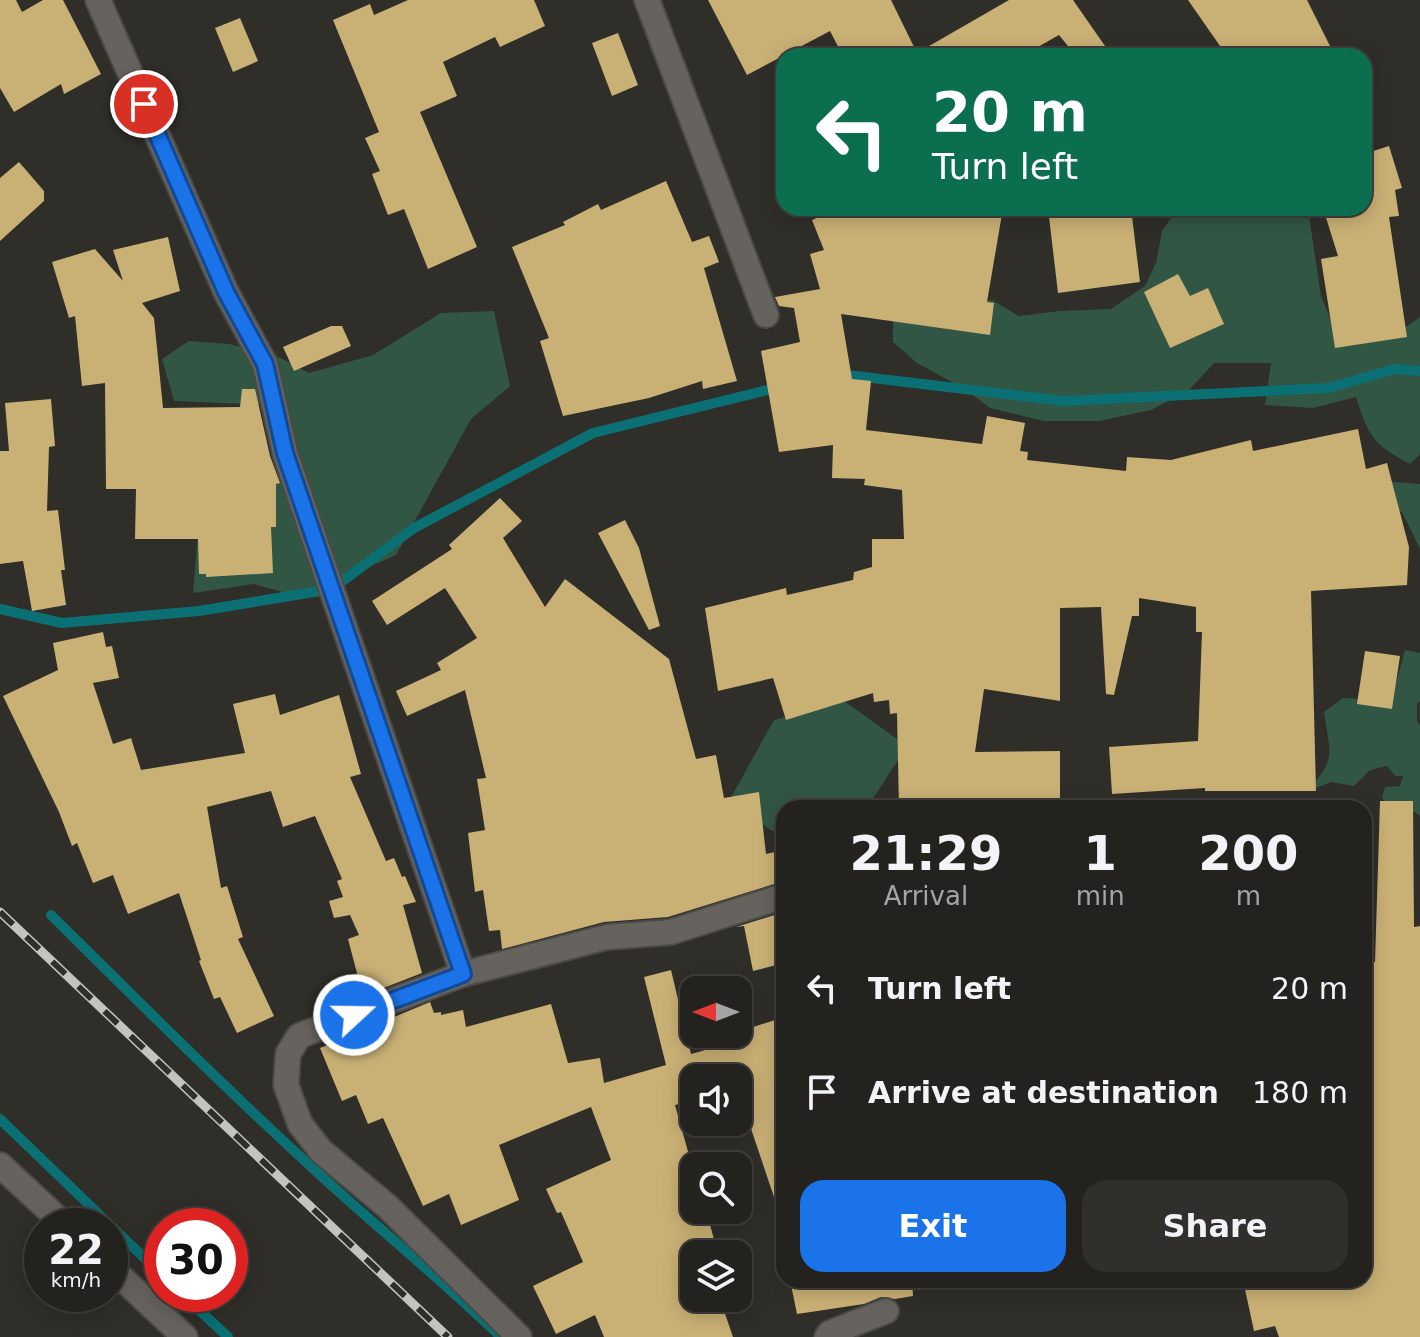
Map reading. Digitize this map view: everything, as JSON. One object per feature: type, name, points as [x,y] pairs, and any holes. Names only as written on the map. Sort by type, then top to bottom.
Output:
[{"type":"street","points":[[98,0],[226,292],[265,364],[285,453],[463,974]]},
{"type":"street","points":[[647,0],[766,315]]},
{"type":"street","points":[[519,1337],[388,1207],[321,1151],[300,1124],[286,1085],[288,1054],[299,1036],[463,974],[607,937],[671,932],[776,899]]},
{"type":"street","points":[[0,1165],[47,1208]]},
{"type":"street","points":[[128,1284],[185,1337]]},
{"type":"street","points":[[827,1337],[830,1333],[886,1311]]},
{"type":"green space","points":[[1172,216],[1309,216],[1321,296],[1335,331],[1402,330],[1420,317],[1420,454],[1410,464],[1380,445],[1364,421],[1356,397],[1313,408],[1265,405],[1271,363],[1214,363],[1189,390],[1151,410],[1099,421],[1044,421],[990,408],[963,388],[917,363],[893,342],[893,311],[992,300],[1019,316],[1111,309],[1145,286],[1156,263],[1162,231]]},
{"type":"green space","points":[[494,311],[510,386],[471,419],[396,555],[300,597],[254,584],[193,593],[199,520],[214,483],[282,482],[267,405],[174,401],[162,359],[189,341],[229,344],[273,354],[309,373],[373,355],[441,313]]},
{"type":"green space","points":[[1381,481],[1420,484],[1420,549],[1402,512],[1378,506]]},
{"type":"green space","points":[[1405,650],[1420,653],[1417,722],[1420,725],[1420,816],[1405,804],[1387,804],[1382,798],[1385,787],[1400,786],[1403,776],[1395,776],[1387,766],[1370,770],[1354,786],[1331,782],[1308,791],[1324,770],[1329,754],[1324,712],[1343,698],[1372,700],[1394,691]]},
{"type":"green space","points":[[844,701],[907,746],[872,800],[776,800],[776,830],[772,831],[729,801],[774,720]]},
{"type":"building","points":[[0,0],[16,0],[22,12],[43,0],[63,0],[101,74],[64,94],[61,84],[14,112],[0,88]]},
{"type":"building","points":[[408,0],[534,0],[545,26],[500,47],[495,37],[443,62],[457,96],[420,112],[477,247],[428,269],[404,209],[388,215],[372,174],[380,171],[365,138],[379,132],[333,20],[370,4],[374,15]]},
{"type":"building","points":[[708,0],[891,0],[915,48],[839,48],[830,31],[798,48],[776,48],[776,60],[747,75]]},
{"type":"building","points":[[1009,0],[1073,0],[1106,48],[1070,48],[1059,35],[1036,48],[926,48]]},
{"type":"building","points":[[1188,0],[1307,0],[1331,48],[1221,48]]},
{"type":"building","points":[[240,18],[258,61],[233,72],[215,28]]},
{"type":"building","points":[[618,33],[638,85],[612,96],[592,43]]},
{"type":"building","points":[[1389,146],[1402,188],[1395,190],[1399,216],[1389,217],[1407,337],[1335,348],[1321,259],[1338,256],[1326,216],[1372,216],[1372,151]]},
{"type":"building","points":[[19,162],[44,191],[44,201],[0,241],[0,178]]},
{"type":"building","points":[[666,181],[692,242],[709,236],[719,262],[704,268],[737,381],[703,389],[702,381],[649,398],[563,416],[540,341],[549,338],[512,247],[565,225],[563,222],[598,204],[601,210]]},
{"type":"building","points":[[821,216],[1002,216],[987,302],[994,303],[990,335],[841,314],[852,379],[871,381],[866,430],[982,444],[987,416],[1025,423],[1020,451],[1028,452],[1027,460],[1126,471],[1127,457],[1171,460],[1251,440],[1253,451],[1358,429],[1366,469],[1387,463],[1409,547],[1407,585],[1311,591],[1316,791],[1205,791],[1205,788],[1112,794],[1109,747],[1198,741],[1202,632],[1196,632],[1196,607],[1139,598],[1139,616],[1132,616],[1114,695],[1106,694],[1101,607],[1060,608],[1060,701],[984,689],[975,752],[1060,751],[1060,800],[899,800],[897,713],[890,714],[889,700],[874,702],[873,693],[786,720],[773,678],[718,691],[705,608],[786,588],[787,595],[853,580],[854,572],[872,567],[872,539],[904,539],[902,490],[864,485],[865,479],[832,478],[833,445],[779,452],[761,351],[800,342],[794,308],[779,306],[775,297],[820,289],[810,254],[824,250],[812,220]]},
{"type":"building","points":[[1049,216],[1132,216],[1140,282],[1058,293]]},
{"type":"building","points":[[168,237],[180,291],[142,303],[154,318],[163,408],[240,407],[242,389],[255,389],[270,456],[280,483],[276,484],[276,527],[271,527],[273,573],[206,577],[206,574],[199,574],[198,539],[135,539],[136,489],[106,489],[105,383],[82,386],[75,316],[69,318],[52,262],[95,249],[123,281],[113,250]]},
{"type":"building","points":[[1178,274],[1190,296],[1208,288],[1224,324],[1170,348],[1144,292]]},
{"type":"building","points":[[331,326],[342,326],[351,346],[294,371],[283,347]]},
{"type":"building","points":[[51,399],[55,446],[49,447],[47,511],[58,510],[66,605],[32,611],[23,561],[0,564],[0,451],[9,451],[5,403]]},
{"type":"building","points":[[500,498],[522,521],[503,538],[545,607],[565,579],[669,659],[696,759],[716,755],[724,798],[759,792],[766,854],[776,852],[776,883],[668,917],[604,922],[502,949],[500,930],[489,931],[483,890],[475,892],[468,833],[485,830],[477,779],[486,778],[465,690],[407,716],[396,691],[441,670],[437,663],[477,638],[445,588],[387,625],[372,601],[452,549],[449,545]]},
{"type":"building","points":[[625,520],[639,548],[660,626],[649,630],[598,533]]},
{"type":"building","points":[[103,632],[106,647],[112,646],[119,678],[93,683],[113,744],[131,738],[141,770],[245,753],[233,704],[275,694],[280,715],[339,695],[361,774],[350,777],[386,861],[394,858],[416,902],[403,905],[422,973],[363,996],[348,939],[359,935],[350,915],[334,918],[329,901],[343,897],[337,881],[342,879],[315,816],[283,827],[271,791],[207,807],[221,888],[227,886],[243,937],[238,939],[274,1016],[237,1033],[220,997],[214,999],[179,893],[128,914],[113,875],[93,883],[77,843],[72,846],[3,696],[58,670],[53,643]]},
{"type":"building","points":[[1365,651],[1400,656],[1392,709],[1357,704]]},
{"type":"building","points":[[1380,801],[1413,801],[1414,927],[1420,926],[1420,1337],[1279,1337],[1275,1326],[1254,1331],[1245,1288],[1372,1288],[1372,962],[1375,962]]},
{"type":"building","points":[[776,914],[776,965],[753,971],[744,926],[736,927]]},
{"type":"building","points":[[671,970],[680,1008],[680,1048],[690,1048],[691,1054],[713,1048],[752,1048],[752,1027],[776,1020],[776,1203],[752,1132],[752,1064],[680,1064],[680,1104],[675,1105],[680,1136],[684,1136],[688,1152],[680,1152],[680,1224],[710,1224],[714,1240],[680,1240],[680,1312],[724,1312],[733,1337],[604,1337],[595,1315],[556,1334],[533,1286],[583,1262],[561,1212],[557,1213],[546,1189],[611,1160],[591,1107],[499,1145],[519,1200],[461,1225],[449,1194],[423,1206],[383,1118],[368,1124],[356,1095],[342,1101],[320,1048],[430,1002],[434,1013],[441,1012],[441,1015],[463,1010],[466,1027],[551,1004],[568,1063],[600,1058],[604,1083],[666,1065],[644,977]]},
{"type":"building","points":[[792,1288],[912,1288],[913,1296],[895,1299],[881,1297],[864,1304],[797,1314]]},
{"type":"waterway","points":[[839,374],[1064,401],[1328,388],[1395,369],[1420,371]]},
{"type":"waterway","points":[[0,609],[62,623],[199,611],[332,589],[414,528],[593,433],[780,387]]},
{"type":"waterway","points":[[51,915],[285,1142],[501,1337]]},
{"type":"waterway","points":[[0,1119],[144,1258]]},
{"type":"waterway","points":[[201,1312],[228,1337]]},
{"type":"railway","points":[[0,912],[448,1337]]},
{"type":"route","points":[[144,104],[226,292],[265,364],[285,453],[463,974],[354,1015]]}]
